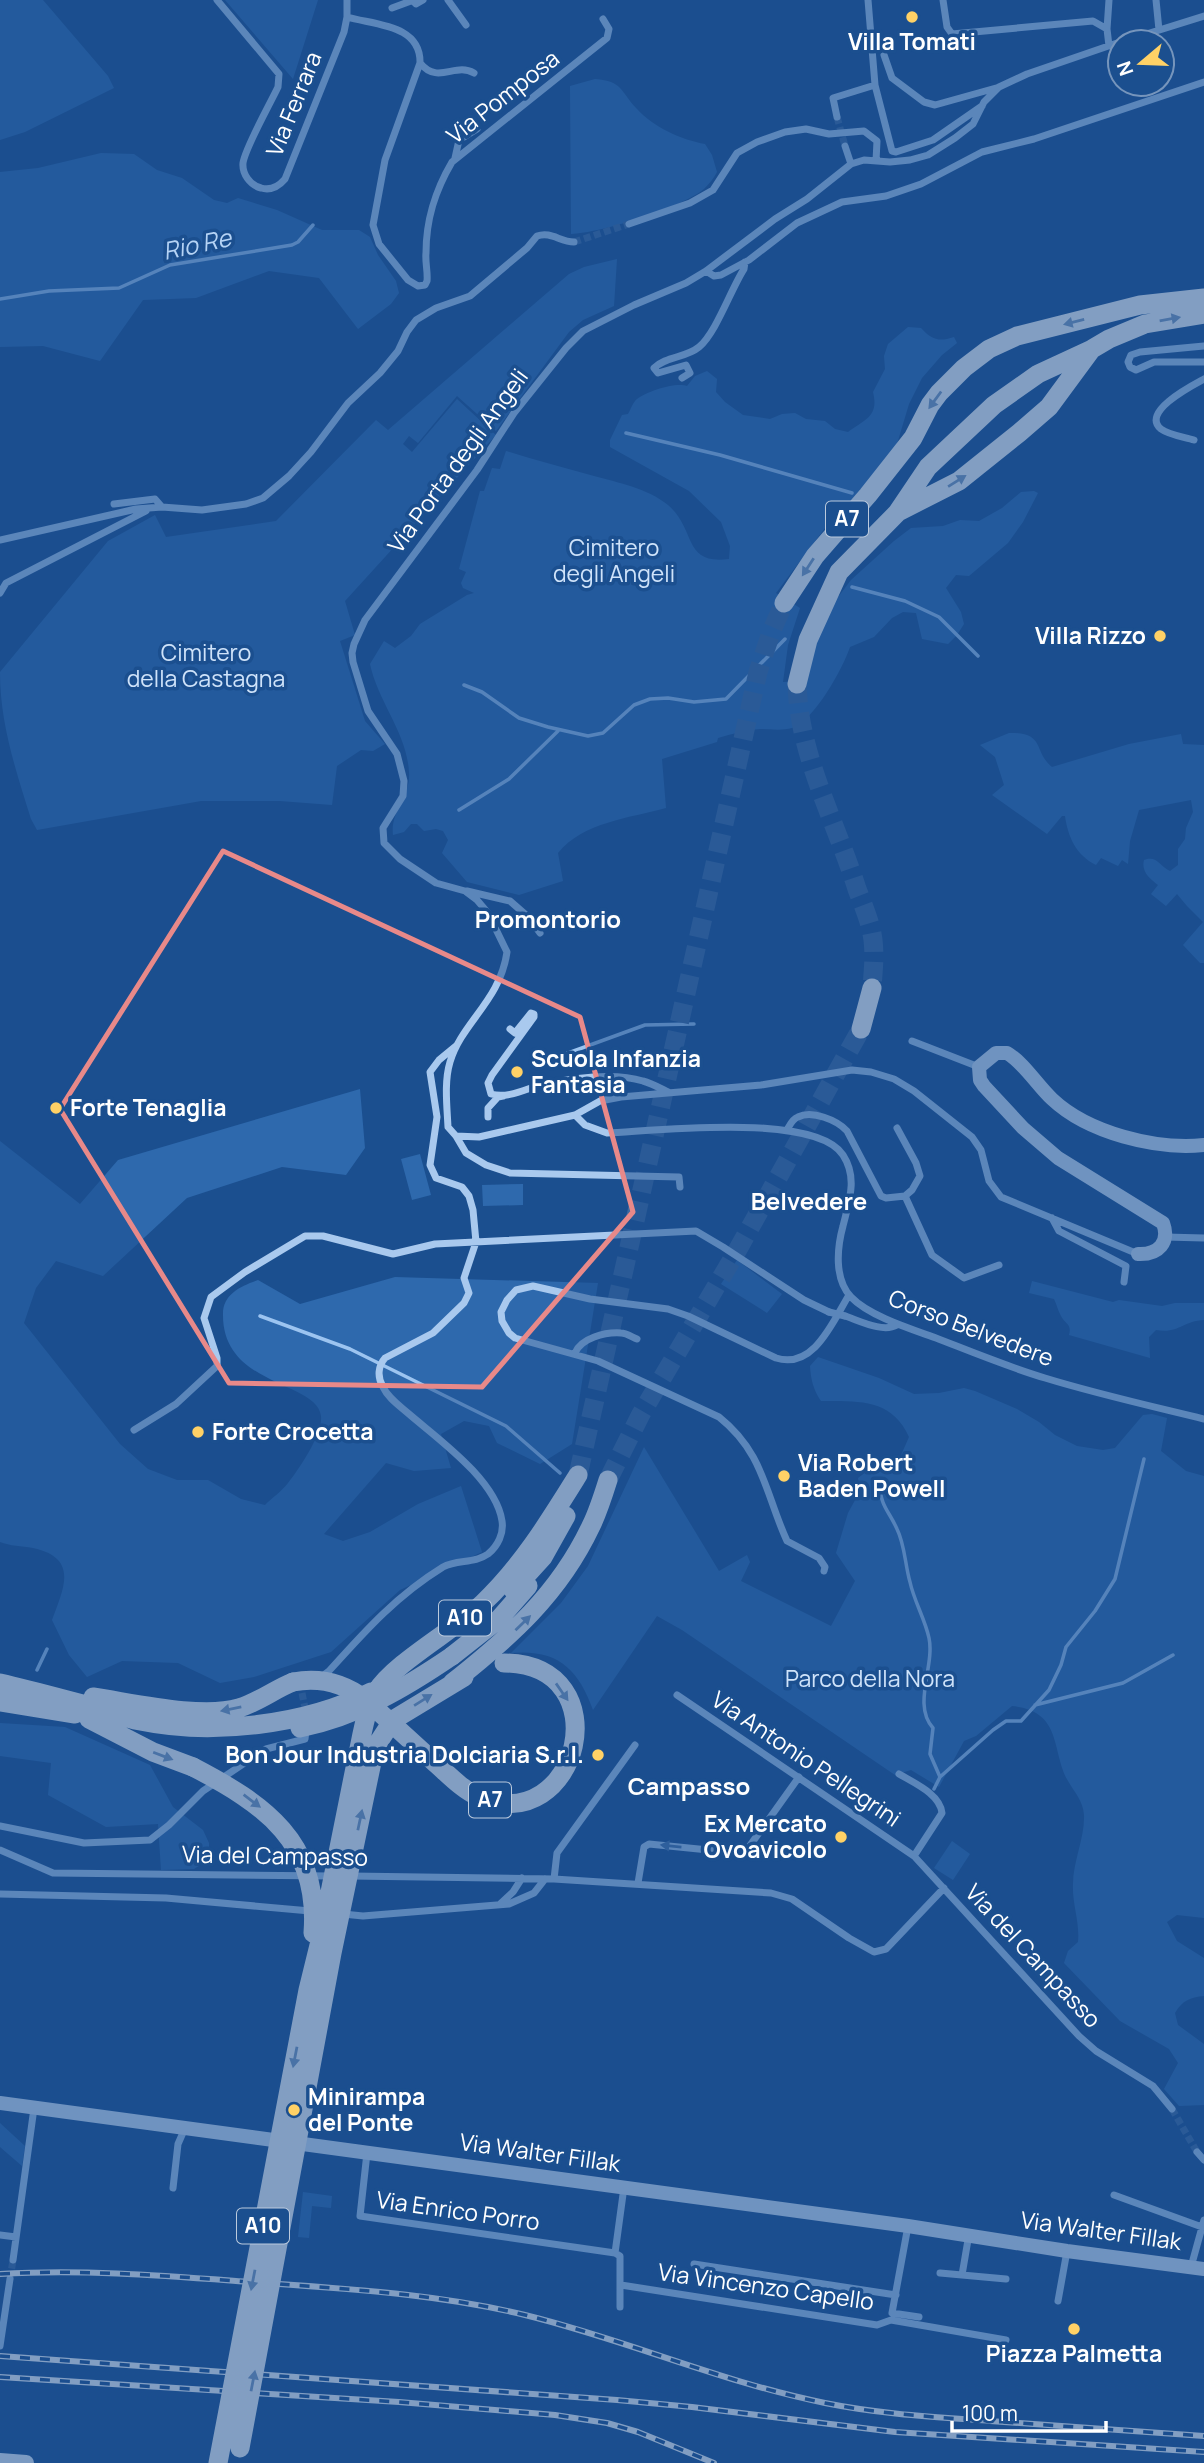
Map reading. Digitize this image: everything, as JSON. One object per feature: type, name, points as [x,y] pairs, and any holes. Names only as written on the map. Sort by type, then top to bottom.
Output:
[{"type":"highway","name":"A7","points":[[785,603],[815,556],[913,438],[939,393],[964,368],[989,349],[1017,336],[1140,305],[1204,298]]},
{"type":"highway","name":"A7","points":[[797,684],[809,638],[839,572],[897,513],[928,467],[994,405],[1038,374],[1109,339],[1145,324],[1204,314]]},
{"type":"highway","name":"A7","points":[[897,513],[959,481],[1019,433],[1049,407],[1092,349]]},
{"type":"highway","points":[[861,1029],[872,988]]},
{"type":"highway","name":"A7","points":[[6,1684],[138,1721],[196,1728],[278,1721],[332,1707],[391,1681],[455,1640],[493,1610],[543,1557],[565,1521],[578,1475]]},
{"type":"highway","name":"A10","points":[[237,2463],[332,1953],[364,1760],[366,1717],[377,1691],[393,1674],[483,1603],[519,1564],[578,1475]]},
{"type":"highway","points":[[0,1702],[77,1714],[136,1731],[193,1738],[266,1734],[364,1707],[424,1675],[499,1619],[551,1562],[577,1520],[608,1480],[592,1526],[550,1594],[503,1642],[452,1683]]},
{"type":"highway","name":"A7","points":[[6,1684],[205,1712],[229,1710],[251,1704],[299,1685],[322,1680],[350,1689],[366,1700],[464,1788],[489,1800],[514,1802],[540,1794],[561,1775],[573,1750],[576,1723],[571,1705],[555,1682],[532,1667],[504,1663],[484,1667],[452,1683]]},
{"type":"highway","name":"A10","points":[[218,2463],[308,1990],[364,1760],[393,1720],[452,1683]]},
{"type":"highway","name":"A10","points":[[89,1719],[239,1791],[279,1825],[305,1870],[312,1898],[314,1928],[308,1990]]},
{"type":"main road","points":[[1138,1254],[1158,1251],[1166,1237],[1165,1226],[1159,1219],[1058,1158],[1023,1128],[980,1080],[979,1067],[996,1054],[1007,1053],[1053,1100],[1093,1125],[1142,1142],[1204,1145]]},
{"type":"main road","name":"Via Walter Fillak","points":[[0,2103],[969,2234],[1067,2251],[1197,2268]]},
{"type":"main road","points":[[0,2461],[26,2463]]},
{"type":"street","name":"Via Ferrara","points":[[217,0],[280,78],[243,162],[248,180],[263,189],[274,188],[285,179],[344,32],[347,0]]},
{"type":"street","points":[[392,8],[411,0],[415,4],[423,0]]},
{"type":"street","points":[[448,0],[466,24]]},
{"type":"street","points":[[868,0],[875,85],[890,147],[896,152],[933,140],[982,106]]},
{"type":"street","points":[[943,0],[947,27],[954,35],[1090,20],[1106,28]]},
{"type":"street","points":[[1107,28],[1109,0]]},
{"type":"street","points":[[1156,0],[1159,28]]},
{"type":"street","points":[[1165,28],[1204,16]]},
{"type":"street","points":[[347,17],[393,22],[409,38],[419,54],[419,64],[427,71],[437,74],[464,69],[474,73]]},
{"type":"street","name":"Via Pomposa","points":[[419,64],[385,160],[373,225],[379,244],[416,286],[424,285],[427,281],[426,253],[431,207],[439,183],[455,158],[607,38],[609,29],[603,19]]},
{"type":"street","points":[[884,55],[892,78],[924,102],[935,105],[999,87],[1027,74],[1106,47]]},
{"type":"street","points":[[706,271],[714,276],[721,275],[745,262],[797,223],[842,202],[898,192],[921,184],[982,152],[1034,139],[1204,82]]},
{"type":"street","points":[[837,117],[833,98],[875,85]]},
{"type":"street","points":[[845,146],[851,164],[864,160],[910,160],[928,155],[964,132],[977,118],[987,97],[999,87]]},
{"type":"street","points":[[455,158],[459,140],[477,129]]},
{"type":"street","points":[[629,223],[702,197],[713,190],[731,160],[743,149],[785,132],[812,129],[829,134],[864,131],[877,141],[876,161]]},
{"type":"street","name":"Via Porta degli Angeli","points":[[526,915],[510,901],[436,883],[400,859],[384,843],[383,828],[402,796],[403,773],[397,754],[368,711],[353,662],[354,644],[365,620],[477,470],[514,412],[583,331],[686,284],[807,199],[851,164]]},
{"type":"street","points":[[0,540],[153,507],[202,510],[246,504],[263,498],[289,476],[316,446],[348,403],[380,373],[398,351],[416,320],[470,296],[527,248],[537,236],[550,234],[567,242],[574,242]]},
{"type":"street","points":[[682,378],[690,373],[686,365],[658,373],[654,368],[660,363],[694,351],[706,340],[744,269],[745,262]]},
{"type":"street","points":[[1204,346],[1136,352],[1129,357],[1128,362],[1130,368],[1136,370],[1154,362],[1204,362]]},
{"type":"street","points":[[1194,440],[1162,430],[1157,423],[1157,417],[1161,409],[1178,393],[1204,379]]},
{"type":"street","points":[[114,504],[155,499],[162,507]]},
{"type":"street","points":[[0,593],[6,583],[153,507]]},
{"type":"street","name":"Via Porta degli Angeli","points":[[457,1046],[491,997],[507,952],[483,905],[466,891]]},
{"type":"street","points":[[532,922],[540,933]]},
{"type":"street","points":[[503,1096],[491,1094],[488,1083],[534,1014],[531,1013],[515,1033],[510,1030]]},
{"type":"street","points":[[912,1041],[979,1067]]},
{"type":"street","points":[[299,1685],[329,1671],[398,1598],[449,1564],[471,1561],[488,1554],[499,1541],[502,1518],[483,1481],[452,1450],[391,1398],[382,1387],[379,1375],[380,1365],[385,1357],[433,1333],[466,1300],[468,1290],[464,1278],[475,1242],[473,1210],[465,1190],[458,1184],[436,1178],[432,1172],[437,1117],[430,1076],[433,1068],[448,1051],[457,1046]]},
{"type":"street","points":[[457,1046],[447,1079],[448,1126],[466,1153],[510,1173],[679,1177],[680,1187]]},
{"type":"street","points":[[456,1136],[479,1138],[575,1115],[600,1101],[621,1097],[761,1085],[852,1070],[872,1072],[894,1079],[914,1091],[972,1137],[981,1150],[989,1181],[1002,1197],[1138,1254]]},
{"type":"street","points":[[488,1117],[488,1108],[492,1102],[503,1096],[578,1077],[642,1080],[672,1093]]},
{"type":"street","points":[[787,1130],[795,1118],[809,1114],[841,1124],[847,1130],[881,1196],[905,1196],[920,1176],[897,1128]]},
{"type":"street","points":[[575,1115],[585,1125],[607,1133],[745,1127],[787,1130],[833,1144],[842,1153],[853,1184],[839,1239],[838,1259],[841,1278],[849,1296],[814,1349],[803,1357],[789,1360],[776,1357],[668,1309],[590,1299],[533,1286],[520,1289],[509,1296],[501,1317],[512,1336],[598,1361],[719,1417],[744,1441],[765,1479],[787,1541],[819,1558],[825,1567],[824,1571]]},
{"type":"street","name":"Corso Belvedere","points":[[905,1196],[932,1255],[964,1278],[999,1265]]},
{"type":"street","points":[[1052,1218],[1059,1231],[1126,1266],[1124,1282]]},
{"type":"street","points":[[134,1430],[176,1404],[217,1366],[217,1357],[204,1318],[211,1297],[245,1272],[305,1236],[323,1236],[393,1254],[435,1244],[696,1231],[797,1296],[829,1312],[883,1328],[897,1325]]},
{"type":"street","points":[[1166,1237],[1204,1238]]},
{"type":"street","name":"Corso Belvedere","points":[[849,1296],[897,1325],[1047,1379],[1204,1419]]},
{"type":"street","points":[[575,1353],[581,1343],[601,1336],[620,1333],[637,1339]]},
{"type":"street","name":"Via Antonio Pellegrini","points":[[677,1696],[914,1856],[944,1888]]},
{"type":"street","points":[[0,1826],[84,1843],[150,1840],[163,1831],[203,1791],[255,1756],[266,1749],[305,1739],[303,1724]]},
{"type":"street","points":[[0,1894],[166,1898],[363,1916],[509,1904],[528,1897],[550,1879],[557,1853],[635,1745]]},
{"type":"street","name":"Via Antonio Pellegrini","points":[[899,1774],[931,1794],[942,1809],[914,1856]]},
{"type":"street","points":[[638,1883],[644,1847],[649,1844],[738,1853],[746,1851],[799,1777]]},
{"type":"street","name":"Via del Campasso","points":[[0,1850],[53,1872],[522,1878],[771,1893],[792,1899],[874,1952],[886,1949],[944,1888],[1079,2036],[1096,2051],[1153,2085],[1172,2109]]},
{"type":"street","points":[[499,1905],[513,1892],[522,1878]]},
{"type":"street","points":[[13,2260],[34,2107]]},
{"type":"street","points":[[173,2189],[178,2144],[185,2128]]},
{"type":"street","name":"Via Enrico Porro","points":[[368,2152],[359,2213],[362,2217],[615,2253]]},
{"type":"street","points":[[1197,2152],[1204,2160]]},
{"type":"street","points":[[620,2307],[620,2256],[615,2253],[624,2187]]},
{"type":"street","points":[[1114,2195],[1203,2223],[1197,2268]]},
{"type":"street","points":[[908,2226],[892,2313],[919,2318]]},
{"type":"street","points":[[962,2275],[969,2234]]},
{"type":"street","points":[[0,2235],[16,2237]]},
{"type":"street","points":[[1058,2301],[1067,2251]]},
{"type":"street","points":[[694,2264],[896,2295]]},
{"type":"street","points":[[940,2273],[1006,2279]]},
{"type":"street","points":[[0,2346],[10,2279]]},
{"type":"street","name":"Via Vincenzo Capello","points":[[621,2285],[877,2325],[891,2320],[1006,2340]]},
{"type":"highlighted area","points":[[223,851],[580,1017],[633,1212],[482,1387],[229,1383],[60,1109]]},
{"type":"green space","points":[[0,0],[43,0],[108,76],[114,88],[25,132],[0,140]]},
{"type":"green space","points":[[225,0],[318,0],[293,79]]},
{"type":"green space","points":[[595,79],[611,82],[620,88],[644,116],[659,127],[705,144],[712,155],[717,172],[704,189],[678,204],[620,224],[571,234],[570,86]]},
{"type":"green space","points":[[101,153],[134,154],[157,170],[182,178],[214,200],[227,203],[238,198],[277,210],[322,230],[359,230],[370,237],[378,255],[396,281],[399,293],[391,304],[358,329],[319,278],[269,271],[196,298],[143,300],[100,361],[43,346],[0,347],[0,172],[38,168]]},
{"type":"green space","name":"Cimitero della Castagna","points":[[617,259],[614,306],[583,320],[569,332],[496,431],[457,396],[418,443],[409,436],[403,444],[412,452],[457,399],[496,435],[345,601],[355,635],[340,641],[365,721],[385,744],[373,751],[361,750],[337,766],[332,805],[280,801],[201,801],[37,830],[31,819],[10,747],[0,672],[108,541],[155,515],[166,537],[276,521],[376,420],[388,430],[569,274],[584,267]]},
{"type":"green space","name":"Cimitero degli Angeli","points":[[908,327],[921,328],[936,339],[954,337],[957,343],[942,355],[922,378],[909,404],[894,454],[825,528],[776,593],[800,608],[788,645],[783,682],[804,681],[813,643],[832,605],[851,580],[911,528],[943,526],[960,520],[979,521],[1002,508],[1021,492],[1038,493],[1008,543],[969,576],[956,575],[946,588],[961,612],[964,624],[948,644],[922,639],[916,613],[903,612],[892,618],[874,637],[850,647],[827,693],[801,723],[788,729],[749,730],[733,734],[718,738],[717,742],[662,759],[666,808],[608,823],[580,834],[558,853],[563,881],[519,895],[467,882],[442,853],[448,840],[443,831],[424,831],[417,824],[411,824],[404,832],[393,835],[395,819],[407,789],[409,772],[403,744],[370,664],[384,641],[395,648],[411,636],[420,624],[474,593],[463,588],[461,583],[466,572],[459,569],[480,491],[484,491],[492,468],[500,469],[506,451],[651,494],[668,505],[677,515],[692,544],[704,557],[729,559],[730,546],[721,522],[689,491],[610,447],[610,440],[622,415],[628,414],[634,402],[642,396],[669,386],[687,386],[695,376],[707,371],[717,379],[716,392],[743,415],[770,419],[795,413],[806,419],[825,421],[835,429],[848,432],[870,416],[874,407],[873,392],[885,369],[884,356],[888,344]]},
{"type":"green space","points":[[1009,733],[1034,739],[1052,767],[1129,744],[1181,734],[1183,744],[1204,745],[1204,963],[1200,963],[1183,945],[1203,922],[1177,894],[1166,906],[1151,894],[1158,885],[1147,875],[1143,864],[1144,860],[1152,859],[1170,871],[1178,865],[1178,849],[1185,839],[1186,828],[1193,812],[1191,800],[1139,810],[1130,841],[1128,864],[1122,860],[1118,866],[1101,858],[1096,865],[1074,845],[1065,816],[1062,816],[1047,834],[992,795],[1004,785],[995,757],[980,745]]},
{"type":"green space","points":[[360,1089],[365,1148],[346,1175],[282,1167],[187,1198],[103,1276],[56,1261],[36,1288],[24,1323],[120,1444],[148,1469],[177,1480],[208,1480],[241,1499],[265,1505],[286,1486],[304,1460],[318,1432],[321,1416],[316,1405],[304,1396],[253,1369],[237,1356],[227,1338],[223,1314],[226,1301],[239,1288],[258,1280],[300,1304],[395,1277],[598,1283],[572,1444],[540,1464],[497,1443],[489,1426],[464,1421],[441,1434],[451,1468],[414,1471],[386,1463],[324,1534],[343,1541],[370,1532],[418,1504],[461,1486],[482,1552],[400,1590],[331,1652],[254,1677],[220,1683],[178,1663],[122,1661],[87,1677],[69,1655],[52,1620],[61,1597],[64,1576],[57,1559],[33,1548],[0,1542],[0,1141],[80,1204],[118,1160]]},
{"type":"green space","points":[[420,1154],[431,1195],[412,1200],[401,1159]]},
{"type":"green space","points":[[523,1184],[523,1205],[483,1206],[482,1185]]},
{"type":"green space","points":[[737,1260],[782,1294],[767,1313],[721,1284]]},
{"type":"green space","points":[[1032,1281],[1113,1302],[1119,1300],[1162,1306],[1204,1303],[1204,1320],[1175,1329],[1156,1330],[1149,1337],[1150,1358],[1069,1335],[1069,1327],[1054,1299],[1029,1293]]},
{"type":"green space","name":"Parco della Nora","points":[[818,1357],[879,1378],[914,1394],[964,1388],[975,1391],[1017,1409],[1055,1435],[1077,1446],[1103,1450],[1115,1448],[1143,1415],[1152,1414],[1167,1418],[1161,1451],[1186,1471],[1204,1476],[1204,1918],[1177,1915],[1167,1922],[1177,1941],[1204,1958],[1204,1996],[1187,2000],[1175,2013],[1178,2025],[1204,2044],[1204,2105],[1179,2106],[1164,2089],[1178,2063],[1169,2049],[1120,2021],[1064,1963],[1068,1951],[1078,1942],[1073,1884],[1084,1815],[1080,1801],[1063,1769],[1053,1734],[1040,1716],[1028,1709],[1012,1706],[976,1736],[964,1741],[939,1787],[911,1770],[895,1775],[682,1630],[657,1616],[593,1710],[580,1683],[564,1664],[541,1654],[511,1653],[561,1603],[588,1566],[644,1447],[719,1571],[747,1555],[750,1562],[741,1581],[831,1626],[855,1581],[836,1553],[848,1513],[860,1491],[858,1478],[866,1472],[898,1462],[909,1437],[902,1424],[883,1408],[860,1402],[821,1401],[813,1384],[810,1366]]},
{"type":"green space","points":[[0,1723],[65,1727],[150,1765],[173,1807],[203,1830],[209,1843],[209,1854],[205,1862],[194,1869],[161,1870],[158,1824],[106,1827],[48,1795],[51,1763],[0,1756]]},
{"type":"green space","points":[[952,1841],[970,1854],[953,1880],[934,1868]]},
{"type":"green space","points":[[0,2123],[25,2146],[22,2166],[0,2147]]},
{"type":"green space","points":[[303,2192],[332,2196],[331,2208],[312,2206],[309,2238],[298,2237]]},
{"type":"waterway","name":"Rio Re","points":[[0,299],[49,291],[119,288],[170,265],[292,245],[313,225]]},
{"type":"waterway","points":[[626,433],[720,455],[852,493]]},
{"type":"waterway","points":[[852,587],[905,601],[939,617],[978,656]]},
{"type":"waterway","points":[[464,685],[482,692],[519,718],[588,736],[603,733],[634,705],[650,699],[668,698],[694,702],[726,699],[785,639]]},
{"type":"waterway","points":[[459,810],[509,779],[558,731]]},
{"type":"waterway","points":[[549,1060],[645,1025],[694,1024]]},
{"type":"waterway","points":[[260,1316],[350,1349],[506,1426],[560,1473]]},
{"type":"waterway","points":[[934,1789],[940,1777],[993,1730],[1006,1721],[1021,1721],[1049,1690],[1066,1647],[1095,1611],[1115,1579],[1144,1459]]},
{"type":"waterway","points":[[879,1484],[884,1504],[900,1535],[908,1575],[929,1638],[924,1708],[933,1728],[930,1754],[940,1777]]},
{"type":"waterway","points":[[37,1670],[47,1649]]},
{"type":"waterway","points":[[1035,1705],[1123,1683],[1173,1655]]},
{"type":"tunnel","points":[[837,117],[845,146]]},
{"type":"tunnel","points":[[574,242],[629,224]]},
{"type":"tunnel","points":[[578,1475],[758,672],[784,603]]},
{"type":"tunnel","points":[[797,684],[799,711],[811,763],[870,927],[874,952],[872,988]]},
{"type":"tunnel","points":[[608,1480],[641,1414],[737,1251],[861,1029]]},
{"type":"tunnel","points":[[302,1693],[306,1713]]},
{"type":"tunnel","points":[[1172,2109],[1197,2152]]},
{"type":"tunnel","points":[[10,2279],[13,2260]]},
{"type":"railway","points":[[0,2274],[63,2272],[157,2276],[423,2297],[525,2315],[749,2384],[845,2407],[928,2416],[1204,2436]]},
{"type":"railway","points":[[0,2356],[617,2400],[895,2432],[1204,2452]]},
{"type":"railway","points":[[0,2377],[399,2402],[555,2415],[607,2423],[638,2432],[714,2463]]},
{"type":"place","name":"Villa Tomati","points":[[912,17]]},
{"type":"place","name":"Villa Rizzo","points":[[1160,636]]},
{"type":"place","name":"Scuola Infanzia Fantasia","points":[[517,1072]]},
{"type":"place","name":"Forte Tenaglia","points":[[56,1108]]},
{"type":"place","name":"Forte Crocetta","points":[[198,1432]]},
{"type":"place","name":"Via Robert Baden Powell","points":[[784,1476]]},
{"type":"place","name":"Bon Jour Industria Dolciaria S.r.l.","points":[[598,1755]]},
{"type":"place","name":"Ex Mercato Ovoavicolo","points":[[841,1837]]},
{"type":"place","name":"Minirampa del Ponte","points":[[294,2110]]},
{"type":"place","name":"Piazza Palmetta","points":[[1074,2329]]},
{"type":"district","name":"Promontorio","points":[[548,920]]},
{"type":"district","name":"Belvedere","points":[[809,1202]]},
{"type":"district","name":"Campasso","points":[[689,1787]]}]
